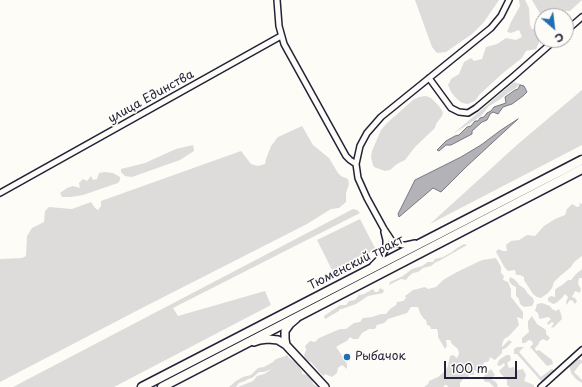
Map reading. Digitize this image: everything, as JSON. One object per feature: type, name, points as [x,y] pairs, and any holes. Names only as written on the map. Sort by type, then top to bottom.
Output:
[{"type":"main road","name":"Тюменский тракт","points":[[142,387],[582,160]]},
{"type":"main road","name":"Тюменский тракт","points":[[162,387],[582,169]]},
{"type":"street","points":[[277,0],[281,36],[289,55],[342,149],[350,160],[356,164]]},
{"type":"street","points":[[432,237],[403,245],[392,240],[384,229],[358,178],[356,164],[360,146],[367,133],[375,123],[391,108],[491,28],[501,16],[509,0]]},
{"type":"street","points":[[574,24],[582,17]]},
{"type":"street","name":"улица Единства","points":[[0,193],[281,36]]},
{"type":"street","points":[[429,78],[451,108],[459,112],[468,113],[476,108],[546,48]]},
{"type":"street","points":[[364,272],[378,261],[384,252],[386,244],[384,229]]},
{"type":"street","points":[[286,345],[285,335],[287,328],[292,322],[305,313]]},
{"type":"street","points":[[229,352],[264,339],[278,340],[286,345],[325,387]]},
{"type":"street","points":[[541,387],[582,350]]},
{"type":"shaded area","points":[[415,0],[499,0],[484,22],[472,34],[446,52],[437,53],[432,47]]},
{"type":"shaded area","points":[[519,0],[525,0],[529,8],[530,25],[532,29],[534,29],[534,48],[536,49],[526,51],[522,58],[480,94],[475,101],[468,104],[462,103],[451,92],[448,85],[451,79],[459,74],[464,62],[471,58],[474,61],[482,59],[486,47],[497,44],[506,38],[516,40],[522,37],[519,30],[511,33],[507,32],[520,6]]},
{"type":"shaded area","points":[[532,0],[582,0],[573,8],[537,8]]},
{"type":"shaded area","points":[[514,82],[520,84],[489,106],[481,116],[453,134]]},
{"type":"shaded area","points":[[520,85],[524,86],[527,92],[523,96],[512,104],[503,107],[498,114],[493,112],[490,114],[487,120],[482,122],[472,131],[472,134],[451,145],[446,145],[439,151],[437,150],[446,141],[459,135],[475,121],[478,121],[480,118],[484,117],[494,107],[506,103],[505,97],[518,89]]},
{"type":"shaded area","points":[[582,90],[582,145],[430,224],[518,144]]},
{"type":"shaded area","points":[[426,96],[431,98],[443,112],[435,128],[415,147],[405,160],[390,170],[385,171],[374,167],[371,157],[372,151],[381,130],[413,100]]},
{"type":"shaded area","points":[[518,119],[441,192],[433,188],[399,217],[398,214],[415,180],[461,157]]},
{"type":"shaded area","points":[[302,126],[313,145],[329,158],[341,176],[348,179],[349,184],[346,193],[346,202],[339,208],[331,209],[307,224],[0,382],[0,259],[22,258],[26,256],[27,236],[32,228],[44,222],[45,211],[49,207],[72,209],[91,202],[98,210],[101,206],[101,201],[241,151],[251,164],[258,166],[265,164],[271,146],[278,137]]},
{"type":"shaded area","points":[[193,145],[194,151],[180,160],[132,177],[125,176],[121,172],[121,169],[145,163],[176,149]]},
{"type":"shaded area","points":[[99,173],[113,173],[120,177],[118,183],[83,195],[62,197],[60,193],[67,188],[73,186],[80,188],[79,183],[83,179],[87,181],[91,176],[93,180],[97,179]]},
{"type":"shaded area","points":[[579,203],[582,204],[582,256],[554,282],[548,293],[541,298],[537,297],[533,294],[524,280],[524,277],[516,275],[515,270],[508,271],[505,268],[496,252],[498,249],[507,251],[506,245],[511,241],[519,240],[527,235],[535,236],[544,226],[565,215],[567,209],[572,204],[577,207],[580,206]]},
{"type":"shaded area","points":[[353,209],[360,213],[173,308],[178,316],[265,291],[271,305],[114,387],[13,387]]},
{"type":"shaded area","points":[[360,219],[376,250],[333,272],[317,240]]},
{"type":"shaded area","points":[[464,244],[467,245],[431,266],[413,273],[406,280],[401,279],[389,285],[390,282],[403,276],[412,269],[422,266],[428,262],[433,262],[435,259],[443,257]]},
{"type":"shaded area","points":[[496,258],[501,267],[501,273],[504,276],[503,280],[508,282],[511,289],[511,297],[523,312],[523,319],[517,317],[519,325],[509,336],[504,339],[502,347],[509,340],[512,342],[502,350],[502,353],[495,360],[490,357],[489,361],[483,363],[485,368],[479,373],[474,370],[474,375],[469,375],[468,379],[464,378],[460,383],[460,387],[448,387],[445,385],[443,387],[424,387],[429,381],[438,377],[444,372],[448,366],[450,356],[453,355],[457,358],[459,354],[458,349],[450,340],[446,340],[447,346],[445,349],[438,337],[437,329],[431,329],[430,326],[427,325],[426,320],[420,313],[418,307],[411,307],[407,313],[388,319],[384,323],[377,325],[375,329],[369,329],[362,333],[358,339],[353,339],[350,337],[347,341],[336,347],[347,364],[347,369],[342,365],[338,368],[337,373],[332,377],[321,374],[312,363],[305,359],[305,346],[310,341],[315,342],[319,338],[340,329],[346,329],[354,323],[360,322],[363,318],[386,314],[396,305],[397,302],[403,301],[406,298],[405,296],[413,290],[425,287],[428,289],[436,287],[443,280],[455,273],[482,260]]},
{"type":"shaded area","points":[[582,269],[582,278],[579,278],[578,284],[581,289],[580,293],[575,291],[572,297],[577,301],[575,304],[572,300],[569,301],[567,305],[566,302],[568,297],[565,294],[556,303],[553,304],[548,301],[548,298],[551,296],[555,297],[555,290],[557,288],[568,280],[571,280]]},
{"type":"shaded area","points":[[510,277],[525,289],[533,298],[534,302],[532,306],[524,307],[520,304],[519,299],[516,296],[516,287],[509,281]]},
{"type":"shaded area","points":[[380,288],[384,290],[383,293],[368,296],[356,304],[340,309],[325,319],[324,316],[340,305],[346,305],[349,301],[355,300],[359,295],[373,289],[375,292],[378,292]]},
{"type":"shaded area","points":[[542,303],[550,306],[556,311],[559,309],[562,319],[554,327],[551,328],[554,323],[552,322],[548,325],[547,323],[551,319],[548,317],[540,319],[538,313],[535,311],[537,304]]},
{"type":"shaded area","points":[[532,316],[537,324],[546,330],[546,334],[550,338],[547,341],[543,339],[540,341],[535,348],[536,351],[539,350],[543,353],[552,360],[553,364],[547,366],[530,347],[533,344],[532,341],[529,340],[522,343],[522,338],[529,332],[528,321]]},
{"type":"shaded area","points":[[517,347],[524,347],[519,352],[541,377],[552,369],[555,371],[546,380],[541,381],[517,354],[514,354],[514,349]]},
{"type":"shaded area","points":[[288,355],[288,357],[297,364],[302,371],[302,374],[307,375],[312,379],[313,384],[318,387],[238,387],[253,381],[257,376],[272,369],[259,372],[252,378],[239,383],[236,387],[229,387],[243,377],[251,375],[258,368],[264,367],[276,359]]},
{"type":"shaded area","points":[[506,355],[510,355],[511,360],[507,363],[509,368],[514,367],[515,372],[523,369],[526,375],[524,381],[534,385],[534,387],[510,387],[507,385],[507,380],[499,371],[505,365],[504,363],[500,366],[497,365],[499,360]]},
{"type":"shaded area","points":[[576,359],[582,360],[582,364],[581,363],[574,372],[582,380],[582,383],[571,373],[569,364]]},
{"type":"shaded area","points":[[491,369],[495,375],[491,379],[496,382],[497,387],[494,387],[489,382],[485,382],[483,378]]},
{"type":"place","name":"Рыбачок","points":[[347,357]]}]
